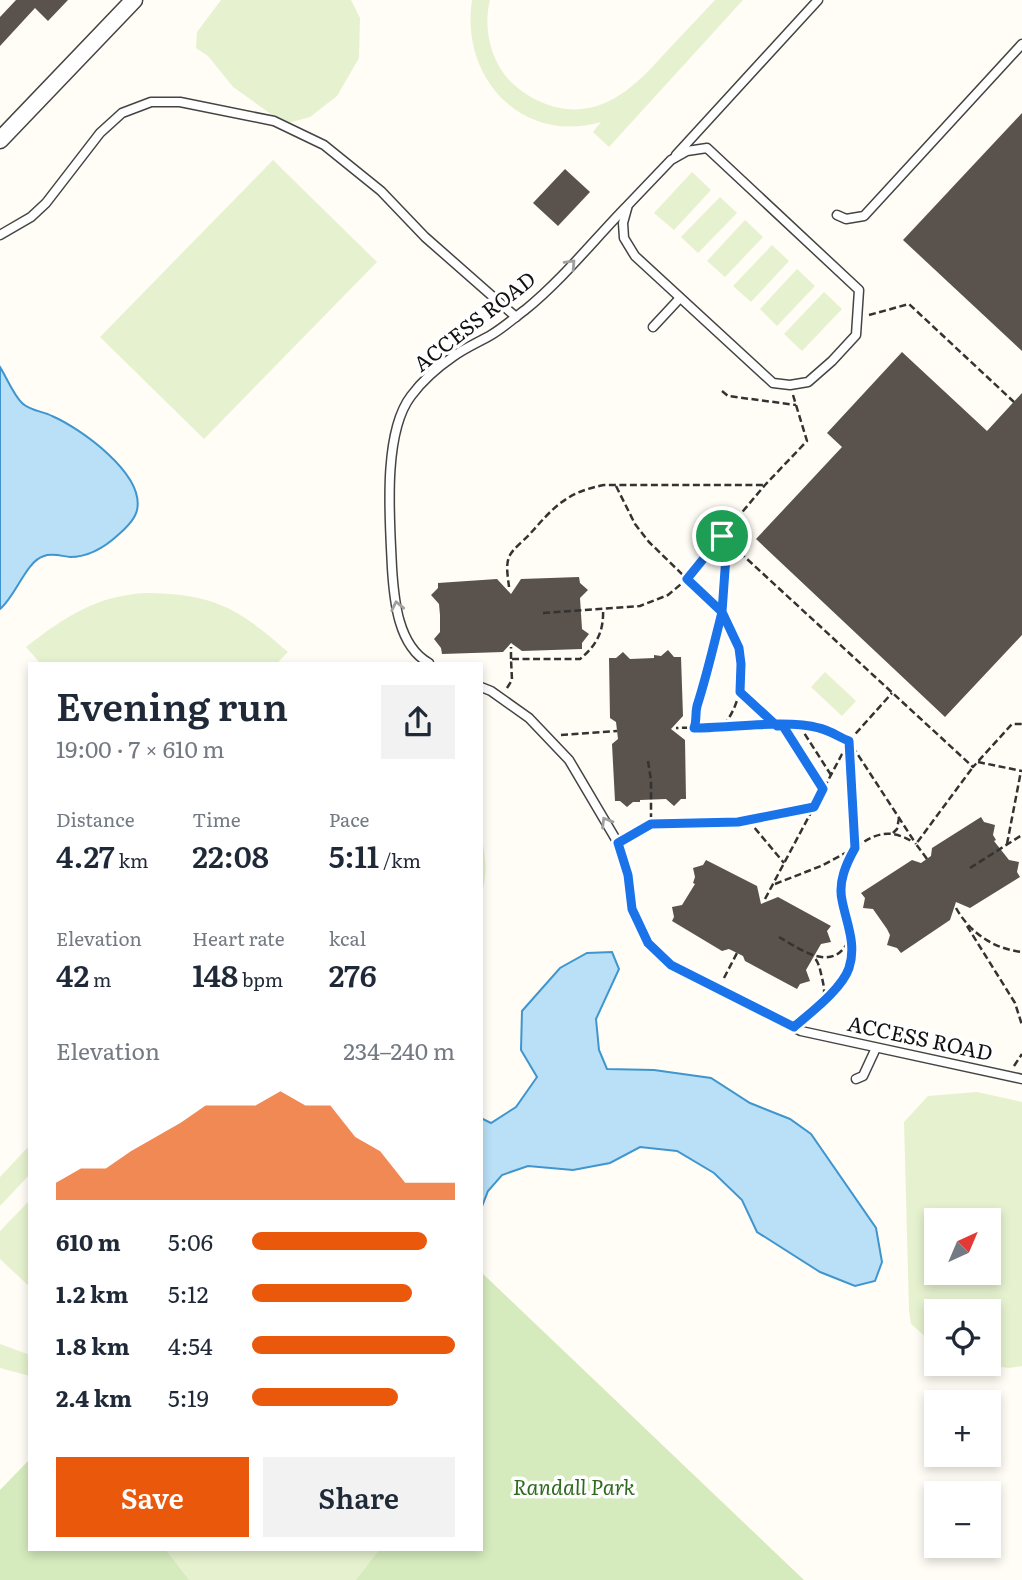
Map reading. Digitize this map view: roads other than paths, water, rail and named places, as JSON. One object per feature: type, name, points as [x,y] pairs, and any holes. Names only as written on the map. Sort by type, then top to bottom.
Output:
[{"type":"street","points":[[0,140],[134,0]]},
{"type":"lane","name":"ACCESS ROAD","points":[[427,662],[420,658],[402,632],[394,589],[390,520],[391,456],[396,429],[409,398],[455,355],[494,334],[553,284],[818,0]]},
{"type":"lane","points":[[836,215],[846,219],[864,216],[1022,44]]},
{"type":"lane","points":[[0,235],[31,217],[46,203],[100,133],[122,113],[151,102],[180,102],[274,121],[324,145],[381,191],[425,237],[516,317]]},
{"type":"lane","points":[[628,205],[623,223],[624,238],[635,256],[773,383],[790,386],[808,382],[832,362],[856,335],[859,290],[707,148],[687,151],[671,160]]},
{"type":"lane","points":[[653,327],[680,298]]},
{"type":"lane","name":"ACCESS ROAD","points":[[483,688],[529,718],[569,760],[618,843],[628,875],[632,909],[648,943],[671,965],[801,1031],[1022,1079]]},
{"type":"lane","points":[[856,1079],[863,1076],[876,1048]]},
{"type":"water","points":[[0,367],[25,406],[64,422],[108,454],[131,482],[137,496],[137,510],[124,530],[96,550],[77,557],[50,555],[38,559],[0,609]]},
{"type":"water","points":[[612,952],[619,969],[596,1019],[599,1050],[607,1069],[654,1070],[711,1078],[750,1103],[790,1119],[811,1134],[876,1228],[882,1262],[875,1281],[855,1286],[820,1272],[757,1232],[742,1200],[714,1173],[677,1151],[640,1147],[610,1163],[573,1170],[528,1166],[502,1175],[488,1191],[483,1204],[483,1119],[491,1123],[516,1107],[537,1077],[521,1050],[522,1011],[560,968],[587,953]]},
{"type":"park label","name":"Randall Park","points":[[574,1488]]}]
